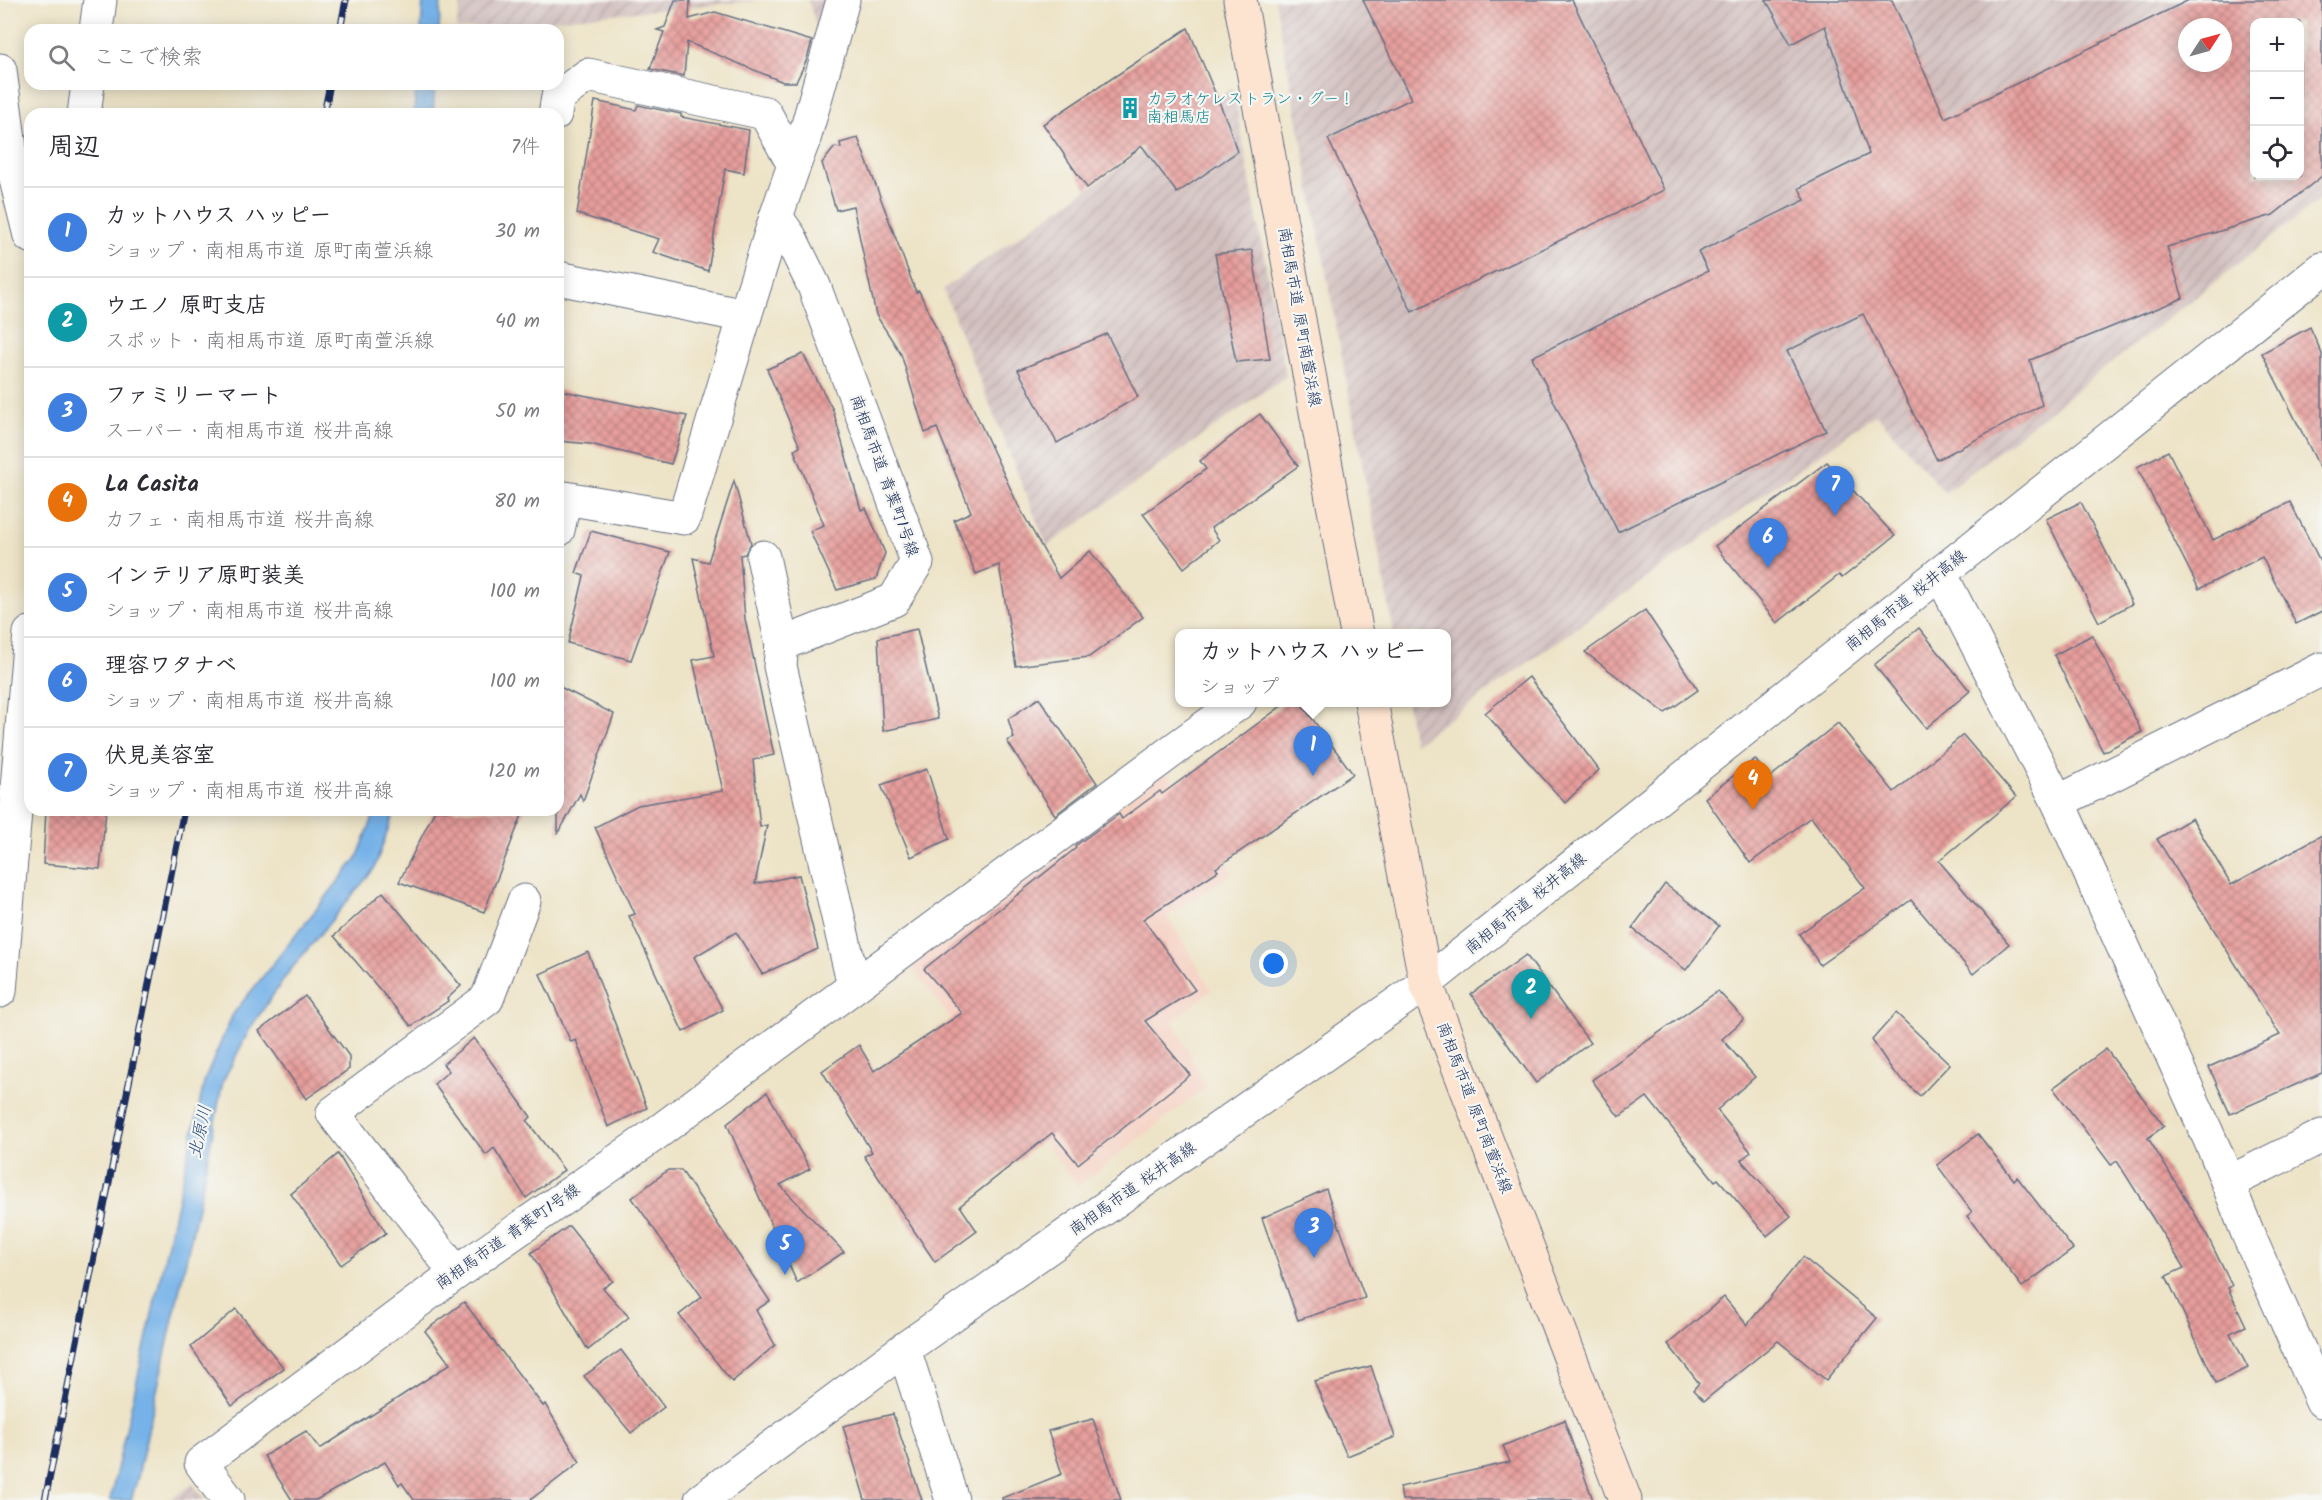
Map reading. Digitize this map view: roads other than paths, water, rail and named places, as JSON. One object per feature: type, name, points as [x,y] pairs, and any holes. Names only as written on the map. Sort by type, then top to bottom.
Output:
[{"type":"street","points":[[97,24],[100,0]]},
{"type":"street","points":[[564,503],[565,498],[684,518],[776,216],[804,139],[843,0]]},
{"type":"street","name":"南相馬市道 原町南萱浜線","points":[[1240,0],[1350,629]]},
{"type":"street","points":[[0,70],[12,163],[24,212]]},
{"type":"street","points":[[556,108],[558,97],[588,75],[765,113],[794,165]]},
{"type":"street","points":[[85,108],[87,90]]},
{"type":"street","name":"南相馬市道 青葉町1号線","points":[[776,216],[814,286],[917,562],[894,600],[782,644]]},
{"type":"street","name":"南相馬市道 桜井高線","points":[[701,1500],[904,1349],[1426,983],[2322,269]]},
{"type":"street","points":[[564,279],[745,316]]},
{"type":"street","points":[[763,557],[782,644],[780,666],[854,986]]},
{"type":"street","points":[[1940,573],[2058,802],[2228,1183],[2248,1234],[2322,1401]]},
{"type":"street","points":[[2058,802],[2322,669]]},
{"type":"street","points":[[0,991],[24,705]]},
{"type":"street","name":"南相馬市道 青葉町1号線","points":[[228,1500],[201,1463],[456,1273],[654,1135],[1233,707]]},
{"type":"street","name":"南相馬市道 原町南萱浜線","points":[[1372,707],[1426,983],[1625,1500]]},
{"type":"street","points":[[456,1273],[333,1113],[488,999],[524,901]]},
{"type":"street","points":[[2228,1183],[2322,1136]]},
{"type":"street","points":[[904,1349],[952,1500]]},
{"type":"water","points":[[423,0],[441,0],[439,24],[421,24]]},
{"type":"water","points":[[416,90],[435,90],[433,108],[414,108]]},
{"type":"water","name":"北原川","points":[[374,816],[393,816],[374,869],[288,973],[251,1027],[223,1081],[197,1211],[137,1480],[131,1500],[110,1500],[205,1079],[233,1014],[357,858]]},
{"type":"railway","points":[[341,24],[346,0]]},
{"type":"railway","points":[[325,108],[329,90]]},
{"type":"railway","points":[[45,1500],[183,816]]},
{"type":"place","name":"カラオケレストラン・グー！ 南相馬店","points":[[1130,108]]},
{"type":"place","name":"伏見美容室","points":[[1835,516]]},
{"type":"place","name":"理容ワタナベ","points":[[1768,568]]},
{"type":"place","name":"カットハウス ハッピー","points":[[1313,776]]},
{"type":"place","name":"La Casita","points":[[1753,810]]},
{"type":"place","name":"ウエノ 原町支店","points":[[1531,1019]]},
{"type":"place","name":"ファミリーマート","points":[[1314,1258]]},
{"type":"place","name":"インテリア原町装美","points":[[785,1275]]}]
